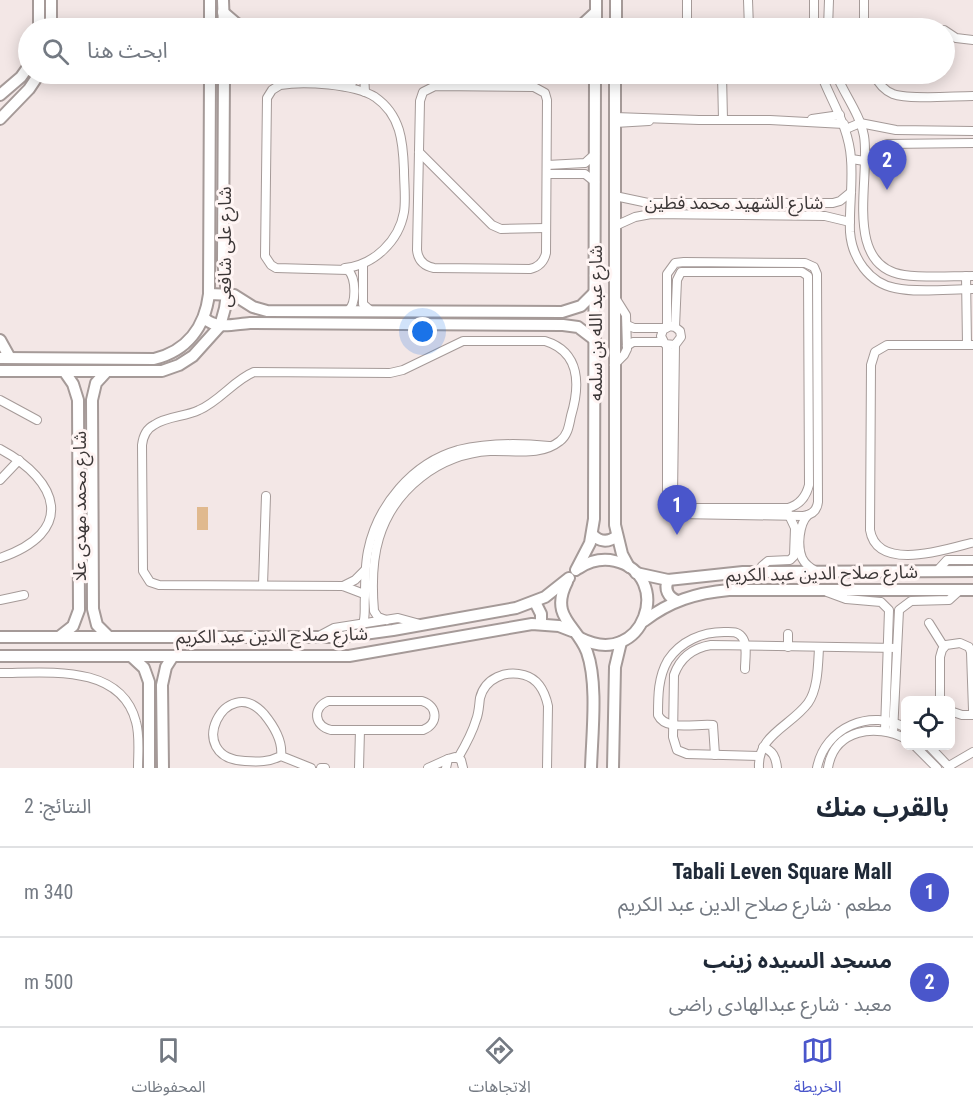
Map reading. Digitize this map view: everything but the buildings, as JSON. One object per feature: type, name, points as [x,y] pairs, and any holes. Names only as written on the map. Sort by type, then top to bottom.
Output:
[{"type":"main road","points":[[39,0],[39,18]]},
{"type":"main road","points":[[51,0],[51,18]]},
{"type":"main road","points":[[210,0],[210,18]]},
{"type":"main road","points":[[223,0],[223,18]]},
{"type":"main road","points":[[596,0],[596,18]]},
{"type":"main road","points":[[615,18],[616,0]]},
{"type":"main road","points":[[223,12],[230,18]]},
{"type":"main road","points":[[590,18],[596,12]]},
{"type":"main road","points":[[0,94],[18,79]]},
{"type":"main road","points":[[0,119],[32,84]]},
{"type":"main road","name":"شارع على شافعى","points":[[0,340],[5,358],[140,360],[171,353],[188,340],[204,318],[209,294],[210,84]]},
{"type":"main road","name":"شارع على شافعى","points":[[0,370],[153,372],[171,369],[193,356],[220,326],[227,294],[223,261],[224,84]]},
{"type":"main road","name":"شارع عبد الله بن سلمه","points":[[573,574],[584,557],[592,534],[594,519],[596,84]]},
{"type":"main road","name":"شارع عبد الله بن سلمه","points":[[615,84],[615,525],[617,536],[632,570]]},
{"type":"main road","points":[[595,278],[615,278]]},
{"type":"main road","points":[[209,294],[234,295],[260,310],[562,312],[581,306],[595,292]]},
{"type":"main road","points":[[204,318],[211,324],[220,326],[250,323],[563,325],[578,327],[595,340]]},
{"type":"main road","points":[[41,359],[41,371]]},
{"type":"main road","name":"شارع محمد مهدى علا","points":[[58,637],[73,627],[79,610],[78,400],[73,384],[64,371]]},
{"type":"main road","name":"شارع محمد مهدى علا","points":[[107,371],[96,383],[92,400],[93,597],[94,617],[97,625],[110,637]]},
{"type":"main road","points":[[592,534],[603,541],[617,536]]},
{"type":"main road","points":[[576,634],[600,645],[621,642],[638,630],[648,601],[642,582],[632,570],[608,559],[586,564],[573,574],[564,588],[562,610],[591,664],[593,683],[591,768]]},
{"type":"main road","name":"شارع صلاح الدين عبد الكريم","points":[[632,570],[668,580],[728,573],[761,572],[973,571]]},
{"type":"main road","name":"شارع صلاح الدين عبد الكريم","points":[[0,637],[361,635],[516,608],[535,602],[558,589],[573,574]]},
{"type":"main road","points":[[668,580],[666,587],[668,594],[677,601]]},
{"type":"main road","name":"شارع صلاح الدين عبد الكريم","points":[[643,621],[658,610],[677,601],[691,596],[729,590],[973,590]]},
{"type":"main road","points":[[535,602],[540,610],[540,624]]},
{"type":"main road","name":"شارع صلاح الدين عبد الكريم","points":[[0,656],[349,657],[540,624],[559,626],[576,634]]},
{"type":"main road","points":[[89,637],[90,656]]},
{"type":"main road","points":[[613,768],[614,681],[621,642]]},
{"type":"main road","points":[[131,656],[144,668],[148,678],[148,768]]},
{"type":"main road","points":[[163,768],[164,675],[173,656]]},
{"type":"main road","points":[[593,683],[595,678],[603,674],[611,676],[614,681]]},
{"type":"main road","points":[[148,678],[164,675]]},
{"type":"street","points":[[687,0],[687,18]]},
{"type":"street","points":[[748,0],[749,18]]},
{"type":"street","points":[[813,18],[814,0]]},
{"type":"street","points":[[828,0],[828,18]]},
{"type":"street","points":[[864,0],[864,18]]},
{"type":"street","points":[[955,37],[973,40]]},
{"type":"street","points":[[285,84],[345,86],[365,92],[388,110],[398,126],[403,145],[405,202],[401,223],[384,250],[363,264],[345,268],[276,268],[267,261],[265,250],[269,93],[285,84]]},
{"type":"street","points":[[345,86],[350,84]]},
{"type":"street","points":[[365,84],[365,92]]},
{"type":"street","points":[[722,84],[723,120]]},
{"type":"street","points":[[826,84],[845,127],[851,159],[850,233],[855,253],[866,271],[874,279],[895,288],[970,289]]},
{"type":"street","points":[[841,84],[860,123],[865,148],[864,218],[867,246],[877,262],[893,272],[906,275],[970,276],[970,345],[887,345],[875,352],[871,365],[870,530],[875,545],[888,553],[936,553],[972,541]]},
{"type":"street","points":[[880,84],[884,89],[902,96],[973,96]]},
{"type":"street","points":[[435,86],[536,87],[545,93],[547,100],[547,165],[545,257],[541,264],[534,268],[434,268],[426,266],[419,259],[417,250],[420,100],[426,89],[435,86]]},
{"type":"street","points":[[804,121],[840,115]]},
{"type":"street","points":[[615,120],[804,121],[845,127],[860,123],[896,130],[973,131]]},
{"type":"street","points":[[851,159],[865,161],[878,148],[886,144],[973,143]]},
{"type":"street","points":[[419,152],[495,227],[505,229],[546,228]]},
{"type":"street","points":[[547,165],[585,164],[596,152]]},
{"type":"street","points":[[547,174],[585,174],[595,182]]},
{"type":"street","name":"شارع الشهيد محمد فطين","points":[[615,196],[648,203],[833,202],[840,201],[851,192]]},
{"type":"street","name":"شارع الشهيد محمد فطين","points":[[615,226],[635,217],[651,214],[825,216],[850,222]]},
{"type":"street","points":[[855,253],[867,246]]},
{"type":"street","points":[[669,327],[667,274],[671,266],[679,262],[808,264],[816,270],[813,405],[807,491],[802,500],[788,512]]},
{"type":"street","points":[[734,262],[734,272]]},
{"type":"street","points":[[752,262],[752,272]]},
{"type":"street","points":[[363,264],[363,304],[371,311]]},
{"type":"street","points":[[345,268],[352,275],[353,282],[354,303],[348,311]]},
{"type":"street","points":[[798,558],[803,521],[815,510],[818,502],[809,279],[807,274],[802,272],[684,271],[679,274],[677,280],[669,327],[661,336],[669,344],[670,458],[673,499],[680,507],[808,515]]},
{"type":"street","points":[[353,282],[362,282]]},
{"type":"street","points":[[614,365],[624,355],[627,345],[626,315],[615,298]]},
{"type":"street","points":[[627,325],[634,328],[669,327],[680,331],[681,337],[669,344],[633,342],[627,345]]},
{"type":"street","points":[[363,624],[369,606],[369,580],[365,570],[368,549],[384,510],[411,477],[427,464],[446,454],[467,451],[538,451],[562,440],[567,433],[574,405],[576,381],[570,359],[564,350],[545,341],[463,341],[390,373],[260,371],[249,374],[207,407],[186,416],[157,423],[145,434],[142,445],[143,571],[146,579],[159,585],[343,586],[364,594]]},
{"type":"street","points":[[0,400],[37,420]]},
{"type":"street","points":[[0,449],[19,460],[43,483],[51,502],[51,513],[42,532],[22,549],[0,558]]},
{"type":"street","points":[[386,620],[378,617],[369,606],[364,594],[379,539],[388,517],[400,497],[417,480],[436,466],[467,451]]},
{"type":"street","points":[[0,480],[19,460]]},
{"type":"street","points":[[263,585],[266,496]]},
{"type":"street","points":[[788,512],[795,528],[798,558]]},
{"type":"street","points":[[761,572],[763,564],[768,561],[798,558],[817,572]]},
{"type":"street","points":[[937,571],[947,560],[973,560]]},
{"type":"street","points":[[343,586],[355,580],[365,570]]},
{"type":"street","points":[[823,590],[846,599],[884,604],[890,615],[893,648],[889,731]]},
{"type":"street","points":[[893,648],[901,607],[917,600],[949,600],[960,590]]},
{"type":"street","points":[[0,600],[24,595]]},
{"type":"street","points":[[317,637],[331,629],[386,620],[402,619],[422,625]]},
{"type":"street","points":[[929,622],[944,648]]},
{"type":"street","points":[[715,755],[713,725],[673,724],[663,722],[658,715],[662,672],[676,650],[693,638],[712,632],[740,634],[745,646],[745,669]]},
{"type":"street","points":[[788,634],[788,647]]},
{"type":"street","points":[[941,696],[940,657],[944,648],[955,643],[970,642],[973,710]]},
{"type":"street","points":[[759,756],[687,754],[677,750],[674,744],[673,724],[674,675],[682,659],[703,646],[893,648]]},
{"type":"street","points":[[759,768],[759,756],[763,747],[808,703],[817,672],[819,648]]},
{"type":"street","points":[[0,673],[68,673],[110,686],[126,701],[136,721],[138,768]]},
{"type":"street","points":[[428,768],[447,764],[458,758],[473,729],[480,698],[489,682],[506,674],[523,674],[538,682],[546,697],[548,706],[547,768]]},
{"type":"street","points":[[328,701],[422,702],[430,705],[435,713],[431,726],[423,730],[360,730],[326,729],[319,724],[317,710],[328,701]]},
{"type":"street","points":[[281,756],[281,744],[272,726],[256,706],[240,702],[218,715],[214,723],[214,741],[224,755],[249,762],[266,761],[281,756],[311,768]]},
{"type":"street","points":[[955,712],[973,715]]},
{"type":"street","points":[[817,768],[823,751],[839,732],[862,721],[874,719],[891,721],[901,726]]},
{"type":"street","points":[[828,768],[834,751],[851,735],[874,729],[889,731],[901,737]]},
{"type":"street","points":[[359,768],[360,730]]},
{"type":"street","points":[[763,747],[775,756],[777,768]]},
{"type":"street","points":[[919,750],[938,768]]},
{"type":"street","points":[[933,750],[949,767],[973,752]]},
{"type":"street","points":[[458,758],[463,763],[463,768]]},
{"type":"shaded area","points":[[197,507],[208,507],[208,530],[197,530]]},
{"type":"place","name":"مسجد السيده زينب","points":[[887,190]]},
{"type":"place","name":"Tabali Leven Square Mall","points":[[677,535]]}]
